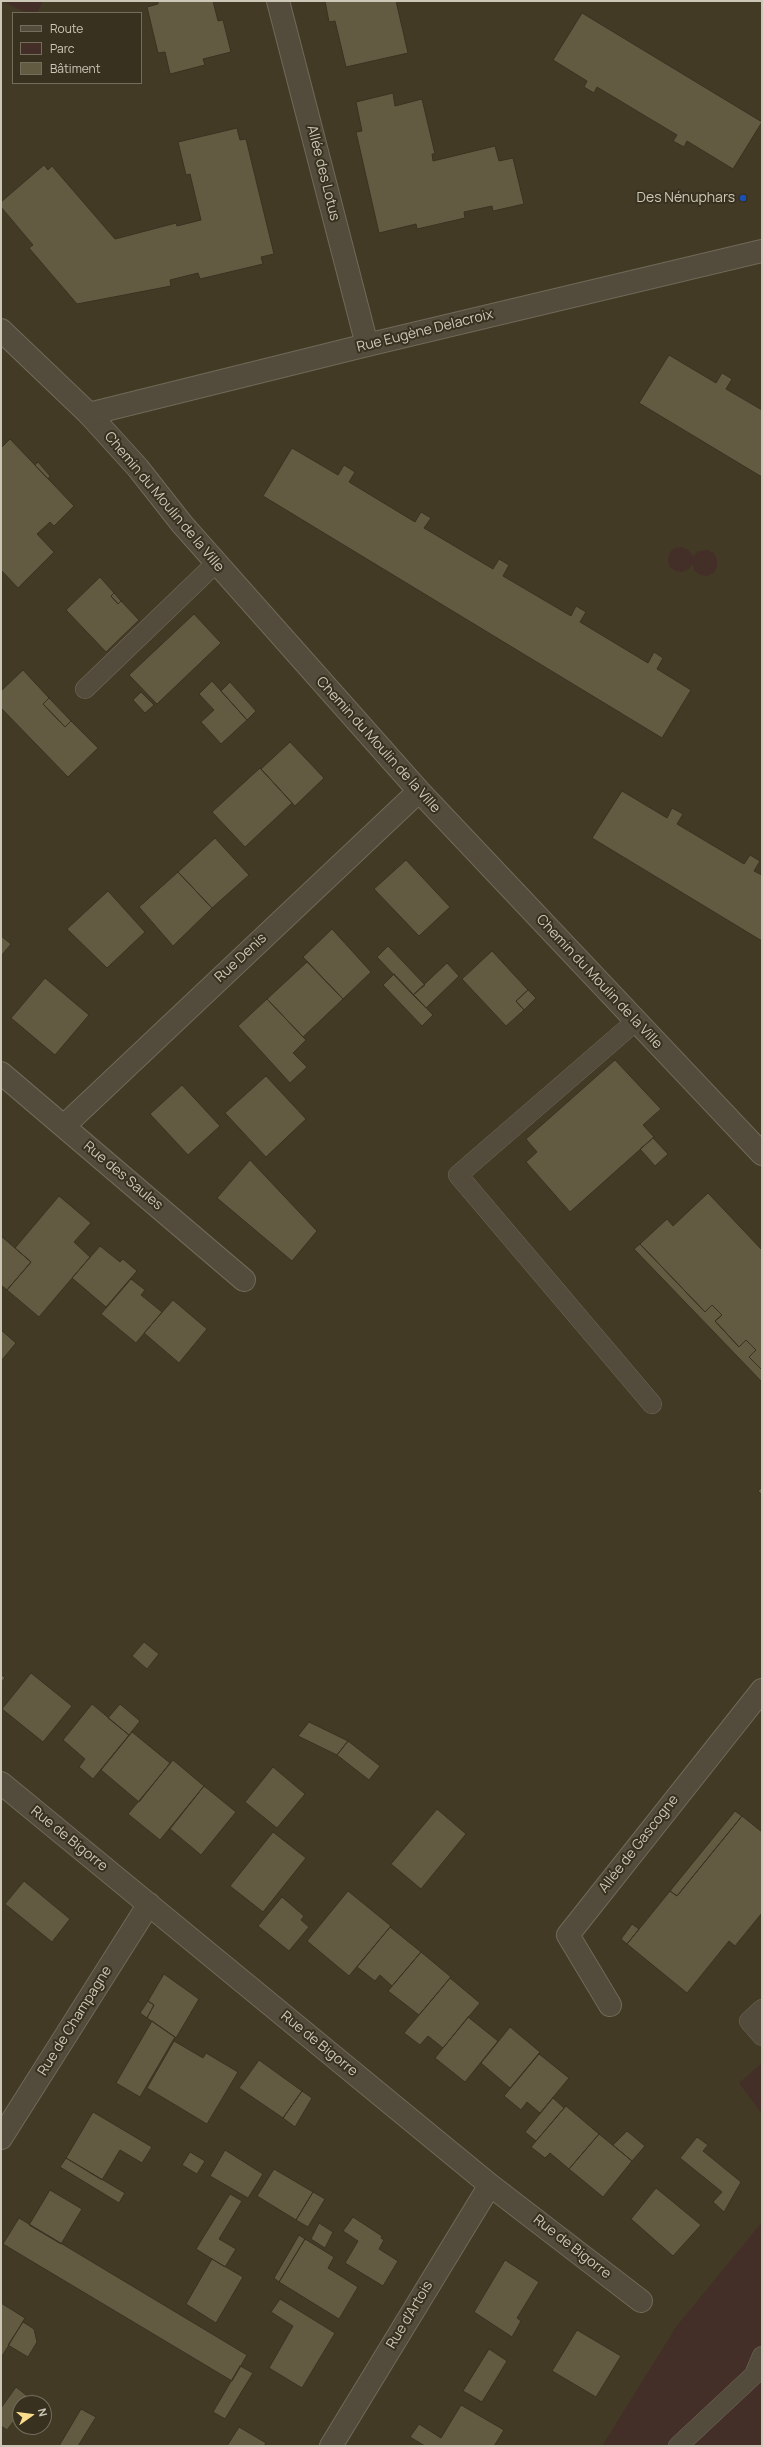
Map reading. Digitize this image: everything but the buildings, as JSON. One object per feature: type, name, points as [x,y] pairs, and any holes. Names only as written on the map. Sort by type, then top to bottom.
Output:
[{"type":"street","name":"Allée des Lotus","points":[[278,1],[367,345]]},
{"type":"street","name":"Rue Eugène Delacroix","points":[[89,414],[367,345],[762,251]]},
{"type":"street","name":"Chemin du Moulin de la Ville","points":[[1,330],[89,414],[138,468],[182,524],[216,563],[419,791],[762,1154]]},
{"type":"street","name":"Rue Denis","points":[[64,1126],[419,791]]},
{"type":"street","name":"Rue des Saules","points":[[1,1073],[244,1280]]},
{"type":"street","name":"Allée de Gascogne","points":[[610,2005],[568,1935],[762,1690]]},
{"type":"street","name":"Rue de Bigorre","points":[[1,1783],[490,2185],[641,2301]]},
{"type":"street","name":"Rue de Champagne","points":[[1,2138],[149,1904]]},
{"type":"street","name":"Rue d'Artois","points":[[331,2446],[490,2185]]},
{"type":"lane","points":[[85,689],[216,563]]},
{"type":"lane","points":[[636,1021],[458,1175],[652,1404]]},
{"type":"lane","points":[[762,2009],[749,2021],[762,2036]]},
{"type":"lane","points":[[678,2446],[758,2376],[762,2356]]},
{"type":"green space","points":[[1,1],[43,1],[38,12],[25,12]]},
{"type":"green space","points":[[682,547],[688,550],[693,556],[699,551],[707,550],[714,553],[717,559],[717,567],[714,573],[707,576],[700,575],[694,570],[692,564],[689,569],[682,572],[675,571],[669,566],[668,559],[670,552],[675,548]]},
{"type":"green space","points":[[762,2063],[762,2114],[739,2083]]},
{"type":"green space","points":[[762,2222],[762,2446],[602,2446],[676,2327]]},
{"type":"place","name":"Des Nénuphars","points":[[743,198]]}]
